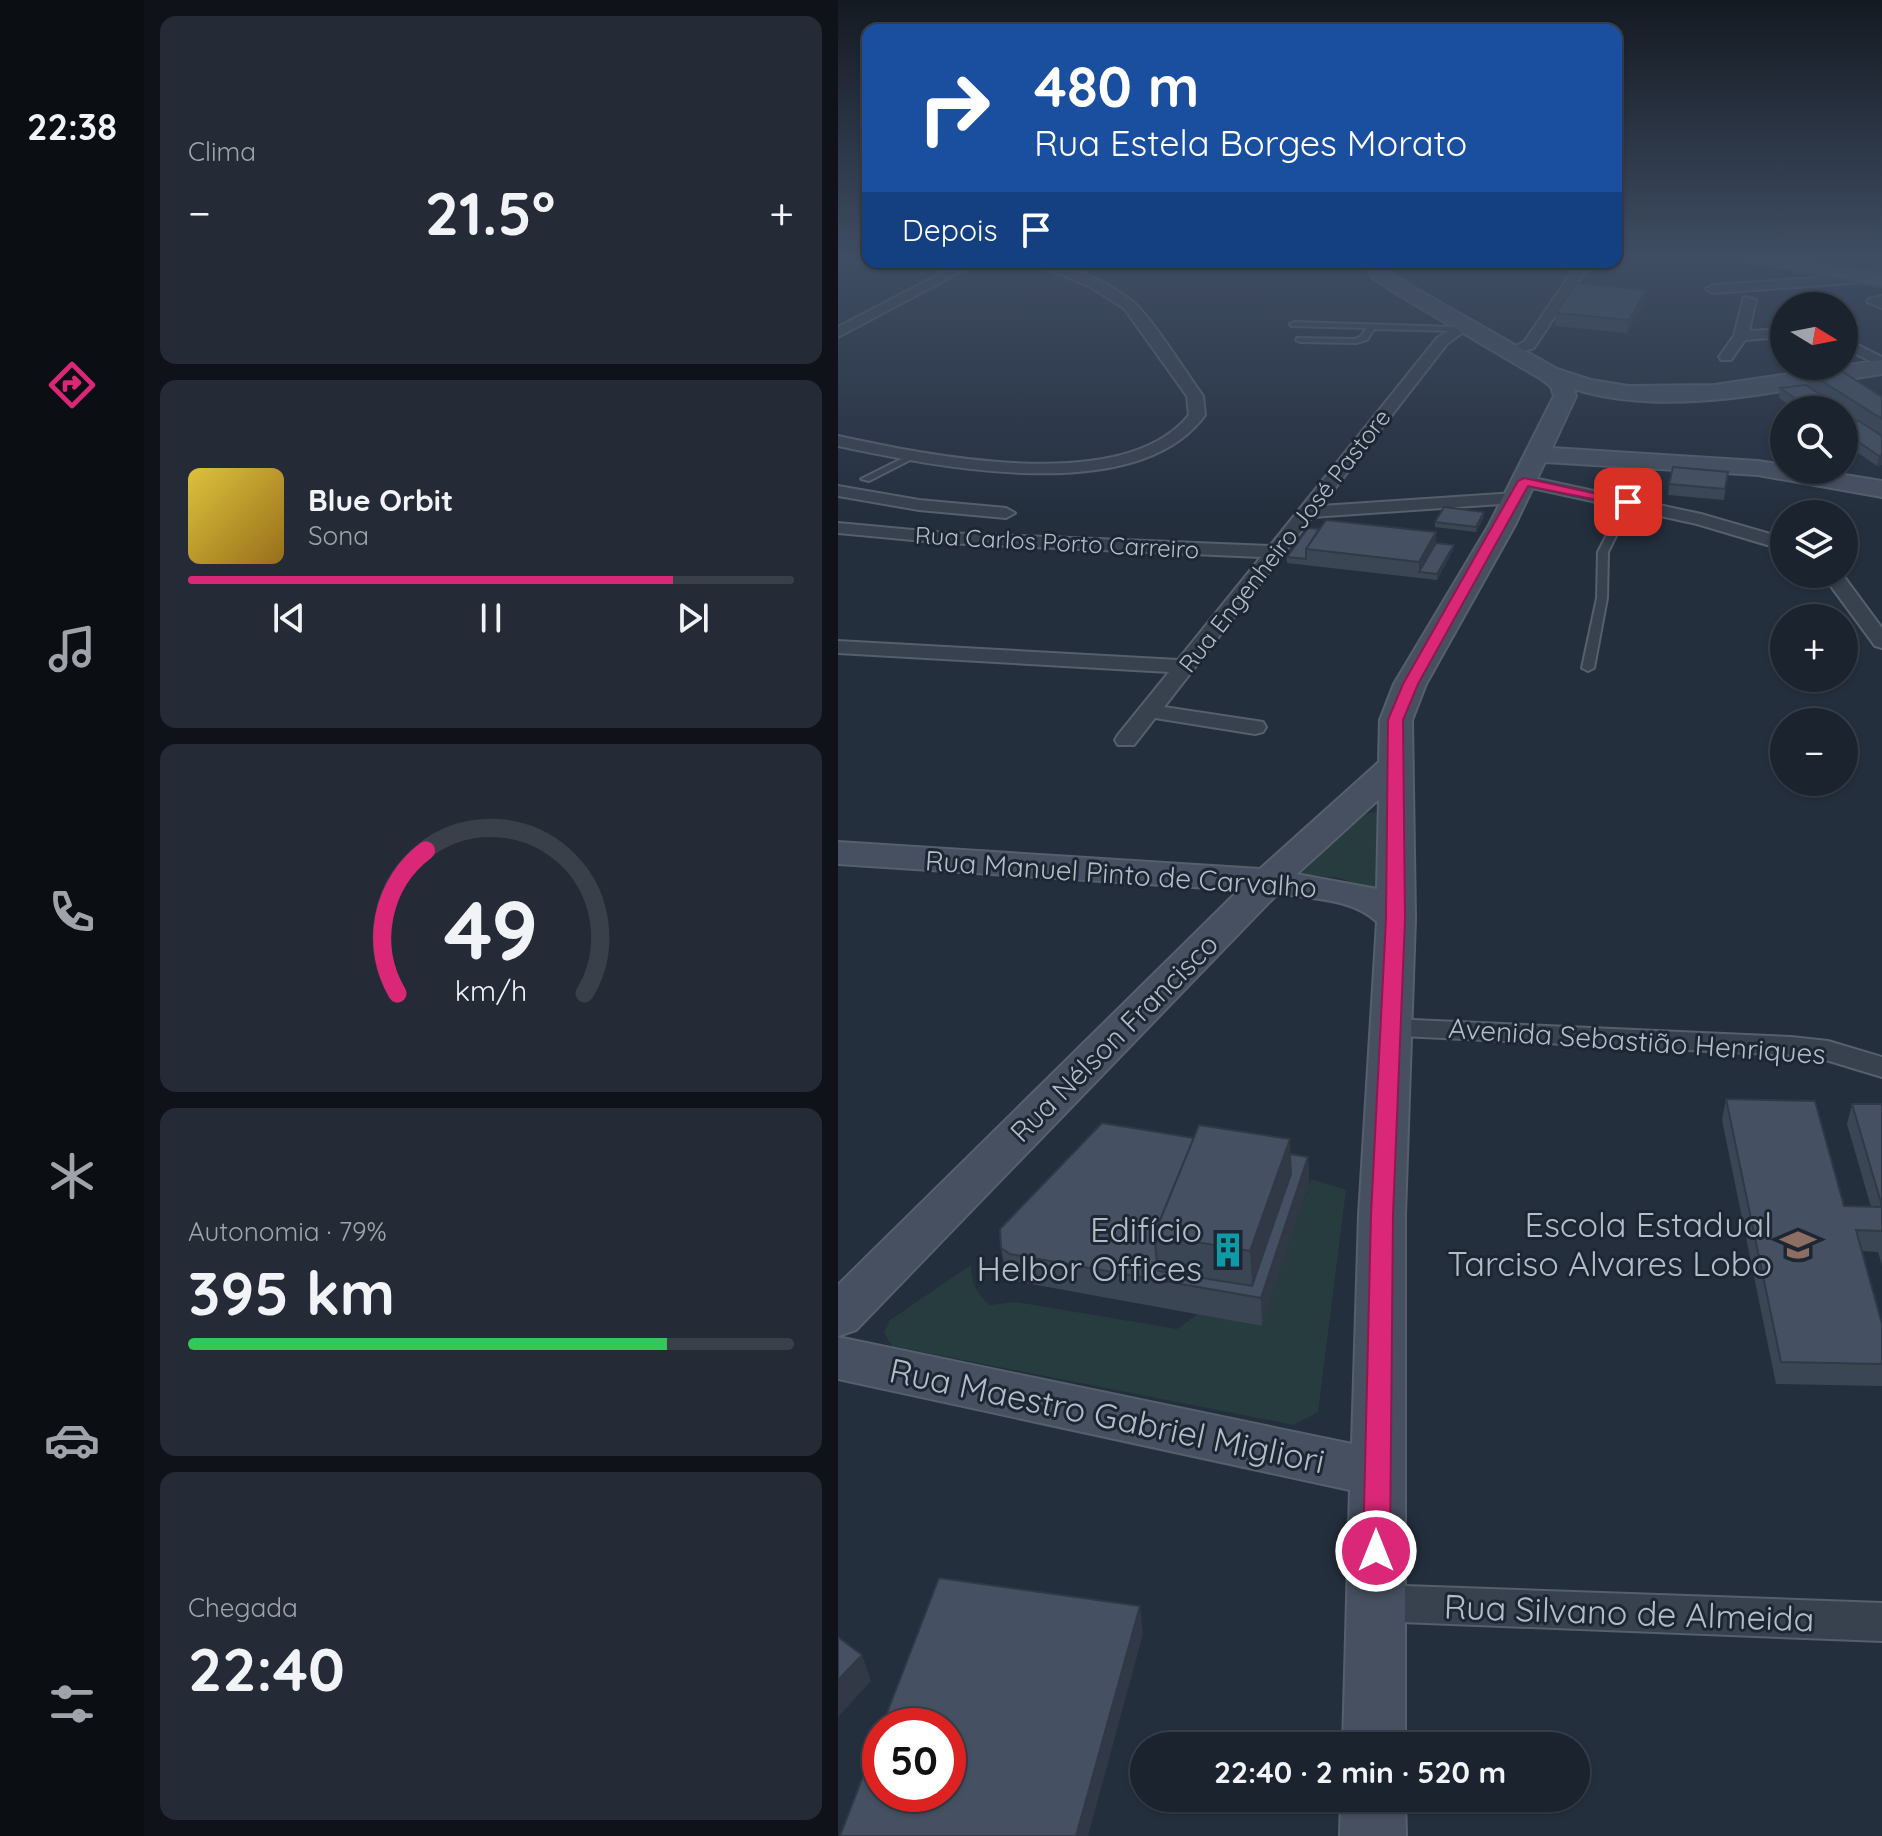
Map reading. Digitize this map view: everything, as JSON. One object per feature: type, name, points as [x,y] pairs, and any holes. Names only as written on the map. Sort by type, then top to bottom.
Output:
[{"type":"main road","points":[[1495,341],[1549,374],[1605,392]]},
{"type":"main road","points":[[1562,405],[1605,392],[1685,392],[1882,365]]},
{"type":"main road","points":[[1374,1732],[1376,1472],[1396,919],[1396,720],[1410,684],[1519,490],[1562,405],[1565,391],[1549,374]]},
{"type":"main road","points":[[1538,454],[1758,468],[1881,492]]},
{"type":"main road","name":"Rua Nélson Francisco","points":[[838,1316],[1269,881],[1396,765]]},
{"type":"main road","name":"Rua Manuel Pinto de Carvalho","points":[[838,853],[1269,881],[1358,895],[1379,903],[1396,919]]},
{"type":"main road","name":"Rua Maestro Gabriel Migliori","points":[[838,1358],[1376,1472]]},
{"type":"main road","points":[[1373,1812],[1373,1836]]},
{"type":"street","points":[[838,491],[919,505],[1003,492],[1073,467],[1140,452],[1168,441],[1188,428],[1197,415],[1195,396],[1155,341]]},
{"type":"street","name":"Rua Engenheiro José Pastore","points":[[1126,740],[1447,341]]},
{"type":"street","points":[[1512,351],[1529,345],[1532,341]]},
{"type":"street","points":[[1726,357],[1738,341]]},
{"type":"street","points":[[1858,350],[1882,365]]},
{"type":"street","points":[[838,441],[912,457],[1003,492],[1027,539]]},
{"type":"street","points":[[1308,512],[1519,490],[1628,502],[1770,540]]},
{"type":"street","name":"Rua Carlos Porto Carreiro","points":[[838,528],[921,537],[1027,539],[1277,552]]},
{"type":"street","points":[[1842,588],[1882,642]]},
{"type":"street","points":[[838,647],[1184,667]]},
{"type":"street","points":[[1150,711],[1255,727]]},
{"type":"street","name":"Avenida Sebastião Henriques","points":[[1390,1028],[1791,1046],[1828,1051],[1882,1067]]},
{"type":"street","name":"Rua Silvano de Almeida","points":[[1376,1603],[1882,1622]]},
{"type":"lane","points":[[866,479],[912,457]]},
{"type":"lane","points":[[1588,668],[1602,598],[1603,552],[1628,502]]},
{"type":"green space","points":[[1383,814],[1379,892],[1340,878],[1301,874],[1361,815]]},
{"type":"green space","points":[[1311,1179],[1346,1190],[1318,1412],[1294,1425],[892,1346],[884,1333],[890,1320],[971,1265],[975,1287],[990,1305],[1016,1302],[1177,1329],[1198,1314],[1262,1326]]},
{"type":"building","points":[[1820,380],[1856,380],[1882,397],[1882,419],[1858,404],[1858,396],[1846,396]]},
{"type":"building","points":[[1806,385],[1822,396],[1792,396],[1780,388]]},
{"type":"building","points":[[1858,421],[1882,436],[1882,455],[1858,442]]},
{"type":"building","points":[[1673,467],[1728,472],[1725,489],[1669,484]]},
{"type":"building","points":[[1444,507],[1484,512],[1476,527],[1435,522]]},
{"type":"building","points":[[1326,520],[1436,532],[1419,562],[1306,549]]},
{"type":"building","points":[[1308,528],[1319,529],[1306,549],[1306,559],[1287,557]]},
{"type":"building","points":[[1436,543],[1454,545],[1437,574],[1419,572]]},
{"type":"building","points":[[1726,1099],[1815,1101],[1844,1206],[1882,1207],[1882,1231],[1856,1230],[1882,1324],[1882,1364],[1781,1362]]},
{"type":"building","points":[[1852,1104],[1882,1104],[1882,1206]]},
{"type":"building","points":[[1102,1123],[1194,1138],[1154,1235],[1158,1271],[1252,1286],[1291,1174],[1290,1154],[1308,1157],[1261,1298],[1010,1254],[1001,1248],[1000,1229]]},
{"type":"building","points":[[1199,1125],[1290,1139],[1250,1251],[1154,1235]]},
{"type":"building","points":[[939,1578],[1140,1606],[1076,1836],[840,1836],[862,1779],[862,1812],[966,1812],[966,1708],[889,1708]]},
{"type":"building","points":[[838,1637],[862,1655],[838,1680]]},
{"type":"place","name":"Escola Estadual Tarciso Alvares Lobo","points":[[1798,1245]]},
{"type":"place","name":"Edifício Helbor Offices","points":[[1228,1250]]},
{"type":"route","points":[[1376,1551],[1382,1215],[1396,919],[1396,720],[1410,684],[1446,625],[1524,481],[1628,502]]}]
